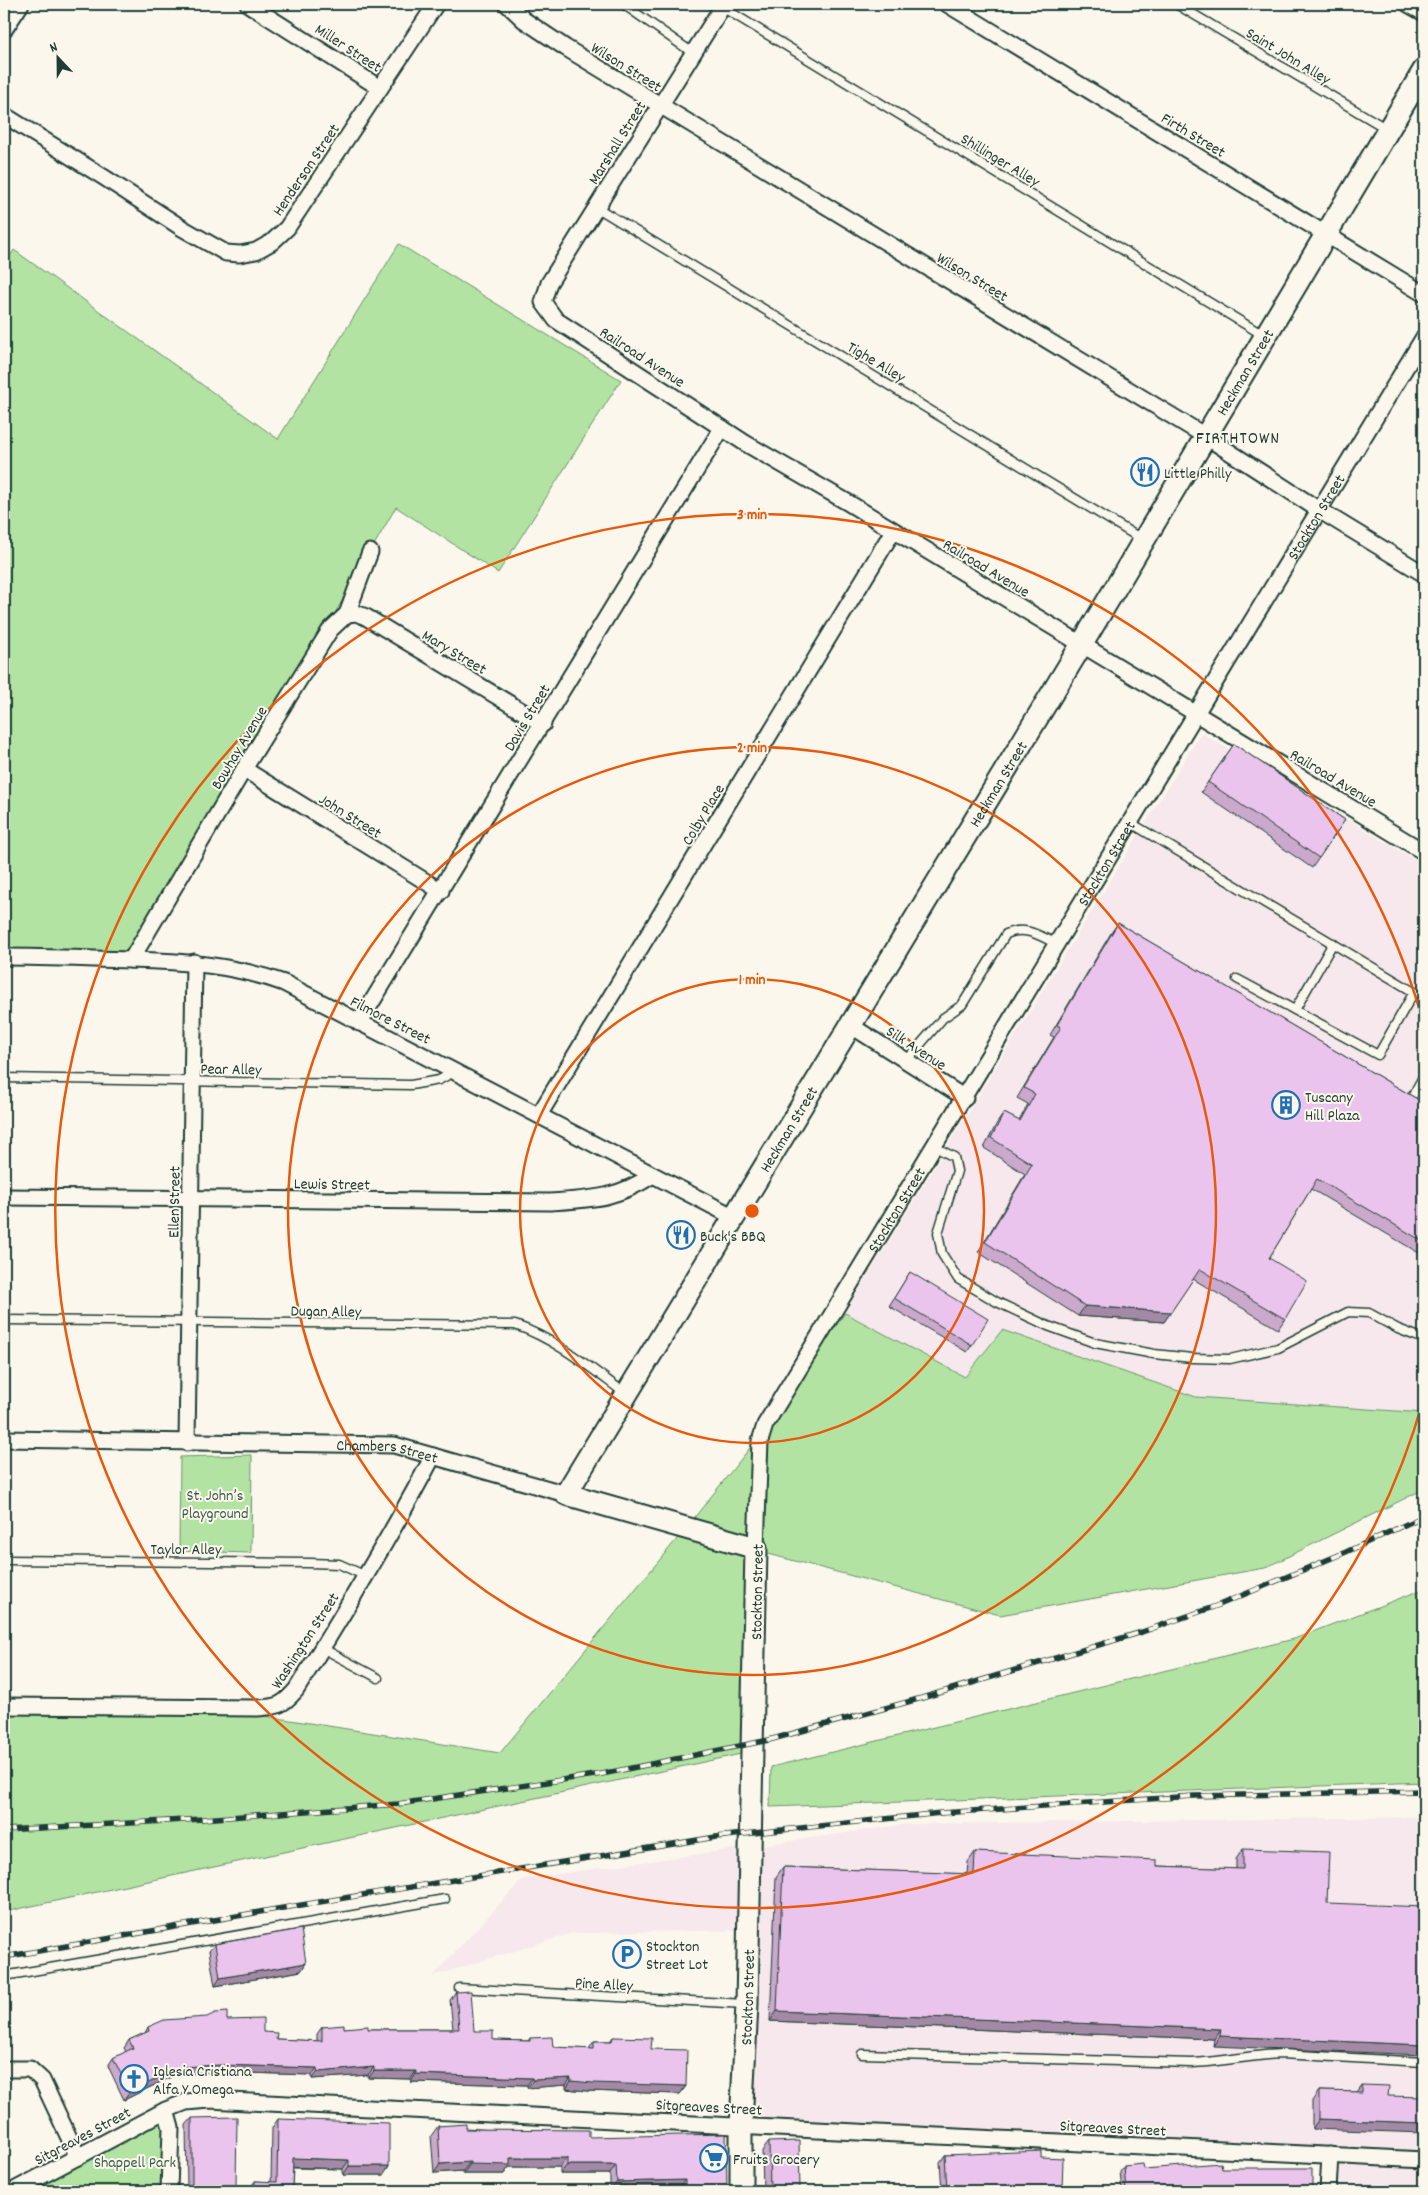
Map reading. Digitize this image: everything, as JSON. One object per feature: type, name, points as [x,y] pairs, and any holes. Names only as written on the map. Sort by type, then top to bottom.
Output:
[{"type":"street","points":[[4,30],[20,4]]},
{"type":"street","name":"Miller Street","points":[[248,4],[380,88]]},
{"type":"street","name":"Henderson Street","points":[[4,115],[182,228],[226,253],[240,254],[256,251],[272,242],[287,228],[436,4]]},
{"type":"street","name":"Wilson Street","points":[[507,4],[524,20],[559,44],[1205,436],[1319,510],[1424,574]]},
{"type":"street","name":"Firth Street","points":[[947,4],[1424,294]]},
{"type":"street","points":[[1408,4],[1424,13]]},
{"type":"street","name":"Marshall Street","points":[[543,300],[549,283],[723,5]]},
{"type":"street","name":"Heckman Street","points":[[566,1494],[1082,644],[1424,70]]},
{"type":"street","name":"Railroad Avenue","points":[[543,300],[548,312],[556,320],[722,428],[1424,852]]},
{"type":"street","name":"Stockton Street","points":[[741,2191],[741,2125],[747,2004],[756,1548],[760,1441],[765,1426],[1424,337]]},
{"type":"street","name":"Davis Street","points":[[359,1022],[441,891],[722,428]]},
{"type":"street","name":"Colby Place","points":[[539,1115],[893,530]]},
{"type":"street","name":"Bowhay Avenue","points":[[131,960],[244,769],[330,630],[347,614],[370,552]]},
{"type":"street","name":"Mary Street","points":[[347,614],[356,613],[366,617],[542,724]]},
{"type":"street","name":"John Street","points":[[244,769],[441,891]]},
{"type":"street","name":"Filmore Street","points":[[4,956],[194,962],[265,976],[284,983],[456,1071],[734,1217]]},
{"type":"street","name":"Ellen Street","points":[[187,1443],[194,962]]},
{"type":"street","name":"Silk Avenue","points":[[850,1025],[965,1098]]},
{"type":"street","name":"Lewis Street","points":[[4,1197],[550,1202],[585,1200],[616,1195],[653,1175]]},
{"type":"street","name":"Chambers Street","points":[[4,1439],[187,1443],[366,1443],[394,1445],[756,1548]]},
{"type":"street","name":"Washington Street","points":[[4,1706],[274,1707],[286,1702],[296,1690],[366,1576],[405,1510],[433,1456]]},
{"type":"street","points":[[4,2069],[30,2069],[42,2080],[78,2158]]},
{"type":"street","name":"Sitgreaves Street","points":[[13,2191],[166,2110],[186,2102],[237,2100],[1424,2160]]},
{"type":"street","points":[[166,2110],[171,2128],[169,2191]]},
{"type":"street","points":[[1328,2191],[1330,2155]]},
{"type":"lane","points":[[623,4],[693,53]]},
{"type":"lane","name":"Saint John Alley","points":[[1176,4],[1388,130]]},
{"type":"lane","name":"Shillinger Alley","points":[[723,5],[1265,337]]},
{"type":"lane","name":"Tighe Alley","points":[[596,206],[1144,540]]},
{"type":"lane","points":[[1131,823],[1424,998]]},
{"type":"lane","points":[[906,1061],[943,1018],[962,1005],[1006,934],[1015,930],[1028,931],[1058,944]]},
{"type":"lane","points":[[1295,1010],[1333,943]]},
{"type":"lane","points":[[1237,979],[1378,1055],[1414,992]]},
{"type":"lane","name":"Pear Alley","points":[[4,1078],[411,1085],[438,1080],[456,1071]]},
{"type":"lane","points":[[1411,1099],[1424,1075]]},
{"type":"lane","points":[[935,1147],[954,1157],[957,1171],[938,1233],[942,1254],[958,1278],[997,1302],[1048,1326],[1095,1343],[1154,1354],[1192,1358],[1230,1359],[1278,1348],[1348,1312],[1369,1312],[1398,1329],[1424,1339]]},
{"type":"lane","name":"Dugan Alley","points":[[4,1320],[188,1320],[515,1325],[531,1330],[577,1358],[627,1395]]},
{"type":"lane","name":"Taylor Alley","points":[[4,1560],[339,1564],[366,1576]]},
{"type":"lane","points":[[322,1648],[378,1678]]},
{"type":"lane","points":[[4,1976],[445,1899]]},
{"type":"lane","name":"Pine Alley","points":[[459,1988],[747,2004]]},
{"type":"lane","points":[[862,2054],[1192,2063],[1217,2062],[1260,2054],[1282,2054],[1424,2062]]},
{"type":"shaded area","points":[[1201,733],[1424,865],[1424,1413],[1196,1397],[1002,1330],[965,1378],[845,1313]]},
{"type":"shaded area","points":[[1424,1817],[1424,2191],[1330,2191],[1331,2159],[741,2134],[749,1930],[572,1933],[433,1976],[523,1879],[910,1824]]},
{"type":"green space","points":[[399,244],[621,380],[498,573],[396,507],[139,954],[4,954],[4,267],[14,250],[278,439]]},
{"type":"green space","points":[[845,1313],[965,1377],[1002,1330],[1196,1397],[1424,1413],[1424,1489],[1265,1568],[1000,1615],[757,1551],[755,1751],[4,1912],[4,1711],[252,1714],[500,1753],[757,1439]]},
{"type":"green space","name":"St. John’s Playground","points":[[252,1455],[251,1553],[179,1551],[180,1457]]},
{"type":"green space","points":[[1424,1589],[1424,1782],[770,1807],[771,1767],[1294,1639]]},
{"type":"green space","name":"Shappell Park","points":[[166,2110],[165,2191],[22,2191]]},
{"type":"building","points":[[1234,744],[1345,820],[1319,858],[1208,782]]},
{"type":"building","points":[[1118,923],[1424,1103],[1424,1242],[1317,1179],[1269,1258],[1307,1281],[1285,1319],[1200,1269],[1171,1312],[1085,1306],[985,1242],[1032,1164],[991,1138],[1004,1113],[1020,1121],[1035,1094],[1024,1088],[1061,1027],[1057,1025]]},
{"type":"building","points":[[910,1272],[988,1319],[972,1345],[894,1298]]},
{"type":"building","points":[[1243,1849],[1329,1852],[1327,1903],[1424,1907],[1424,2045],[1220,2036],[1221,2029],[777,2011],[783,1867],[974,1874],[975,1852],[1157,1860],[1157,1866],[1243,1869]]},
{"type":"building","points":[[301,1929],[306,1963],[220,1978],[215,1944]]},
{"type":"building","points":[[471,1991],[474,2031],[493,2031],[493,2040],[530,2041],[530,2038],[552,2037],[553,2047],[594,2049],[594,2041],[612,2041],[613,2037],[652,2038],[651,2049],[687,2050],[686,2086],[593,2083],[571,2081],[571,2078],[533,2080],[532,2078],[416,2074],[416,2071],[374,2071],[374,2067],[318,2072],[317,2068],[220,2065],[181,2067],[130,2092],[113,2058],[133,2048],[129,2040],[149,2031],[148,2027],[164,2020],[207,2017],[215,2013],[227,2012],[227,2020],[263,2019],[263,2032],[277,2033],[276,2039],[322,2041],[322,2027],[344,2025],[344,2028],[368,2026],[368,2029],[459,2029],[456,1992]]},
{"type":"building","points":[[1362,2085],[1389,2086],[1388,2096],[1424,2097],[1424,2123],[1319,2119],[1319,2091],[1362,2092]]},
{"type":"building","points":[[237,2117],[236,2186],[192,2186],[192,2118]]},
{"type":"building","points":[[278,2119],[389,2123],[389,2166],[349,2166],[349,2160],[293,2158],[292,2191],[255,2191],[255,2181],[277,2182]]},
{"type":"building","points":[[466,2124],[466,2129],[589,2130],[589,2137],[726,2134],[727,2191],[685,2191],[685,2180],[617,2182],[616,2165],[567,2165],[567,2158],[510,2158],[510,2165],[470,2164],[470,2162],[440,2164],[438,2126]]},
{"type":"building","points":[[799,2141],[800,2191],[770,2191],[769,2142]]},
{"type":"building","points":[[1041,2151],[1041,2157],[1063,2158],[1062,2191],[947,2191],[945,2155]]},
{"type":"building","points":[[1221,2163],[1222,2168],[1312,2168],[1312,2191],[1126,2191],[1124,2166],[1143,2164],[1144,2169]]},
{"type":"building","points":[[626,2186],[626,2191],[607,2191],[607,2188]]},
{"type":"railway","points":[[4,1830],[203,1819],[398,1804],[602,1774],[769,1740],[922,1698],[1142,1632],[1219,1605],[1346,1552],[1424,1516]]},
{"type":"railway","points":[[4,1957],[271,1910],[716,1837],[941,1813],[1194,1796],[1424,1791]]},
{"type":"place","name":"Little Philly","points":[[1145,472]]},
{"type":"place","name":"Tuscany Hill Plaza","points":[[1286,1105]]},
{"type":"place","name":"Buck's BBQ","points":[[681,1235]]},
{"type":"place","name":"Stockton Street Lot","points":[[627,1954]]},
{"type":"place","name":"Iglesia Cristiana Alfa Y Omega","points":[[134,2079]]},
{"type":"place","name":"Fruits Grocery","points":[[714,2158]]},
{"type":"district","name":"FIRTHTOWN","points":[[1238,437]]}]
